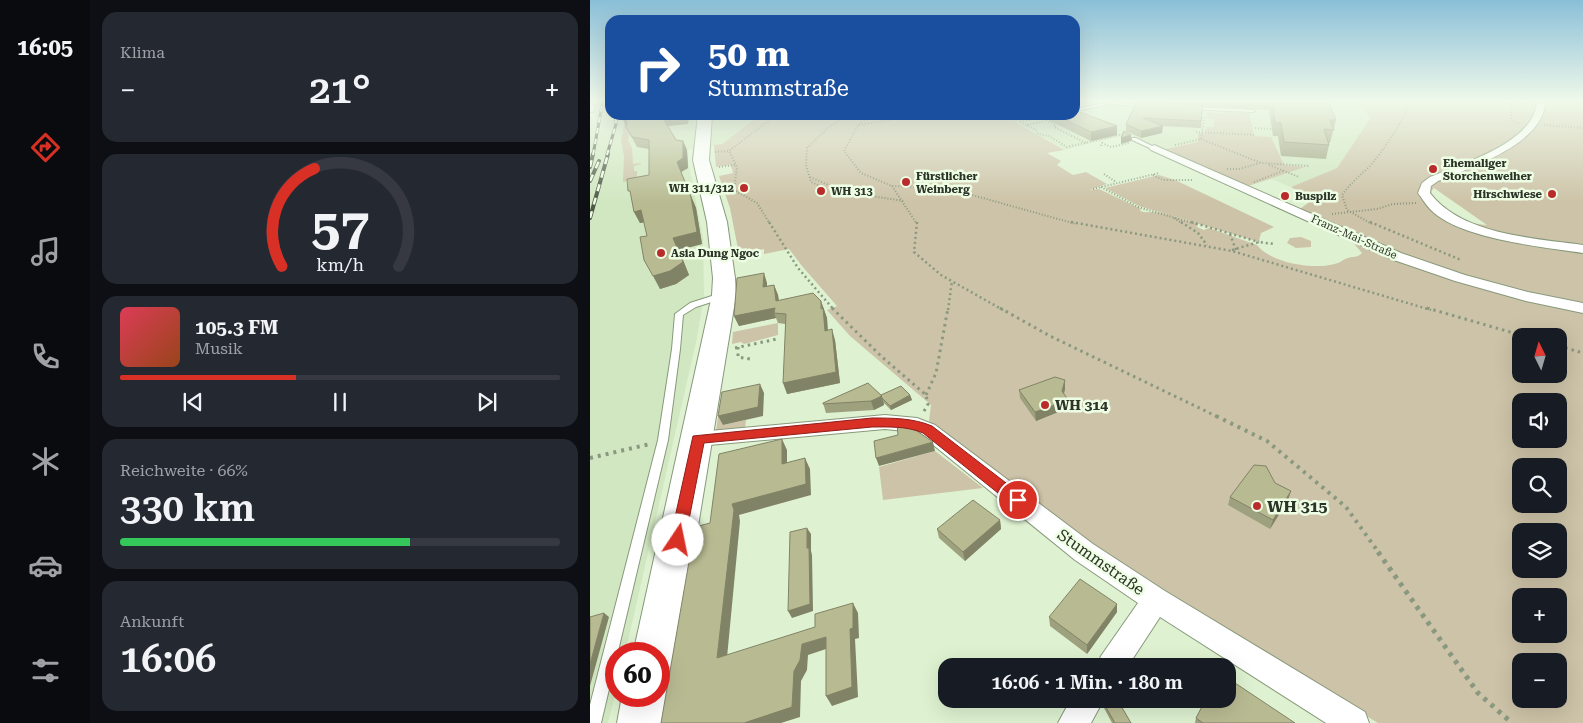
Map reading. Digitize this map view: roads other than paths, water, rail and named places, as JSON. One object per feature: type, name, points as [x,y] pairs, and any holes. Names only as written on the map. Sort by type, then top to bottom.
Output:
[{"type":"main road","points":[[657,642],[698,439],[724,287],[717,222],[702,160],[704,134]]},
{"type":"main road","points":[[641,723],[644,707]]},
{"type":"street","points":[[1525,134],[1512,144],[1434,179],[1424,189],[1426,197],[1430,204],[1440,212],[1475,228],[1513,238],[1583,249]]},
{"type":"street","name":"Franz-Mai-Straße","points":[[1156,149],[1418,264],[1526,296],[1583,308]]},
{"type":"street","name":"Stummstraße","points":[[698,439],[872,423],[896,422],[917,425],[928,430],[1084,552],[1156,600],[1354,723]]},
{"type":"street","points":[[1116,658],[1156,600]]},
{"type":"street","points":[[1073,723],[1083,708]]},
{"type":"lane","name":"Franz-Mai-Straße","points":[[1134,139],[1156,149]]},
{"type":"lane","points":[[593,723],[663,440],[679,314],[724,287]]},
{"type":"railway","points":[[593,155],[597,134]]},
{"type":"railway","points":[[607,155],[613,134]]},
{"type":"railway","points":[[590,167],[593,154]]},
{"type":"railway","points":[[590,218],[608,154]]},
{"type":"railway","points":[[590,181],[599,161]]},
{"type":"place","name":"Ehemaliger Storchenweiher","points":[[1433,169]]},
{"type":"place","name":"Fürstlicher Weinberg","points":[[906,182]]},
{"type":"place","name":"WH 311/312","points":[[744,188]]},
{"type":"place","name":"WH 313","points":[[821,191]]},
{"type":"place","name":"Hirschwiese","points":[[1552,194]]},
{"type":"place","name":"Buspilz","points":[[1285,196]]},
{"type":"place","name":"Asia Dung Ngoc","points":[[661,253]]},
{"type":"place","name":"WH 314","points":[[1045,405]]},
{"type":"place","name":"WH 315","points":[[1257,506]]}]
